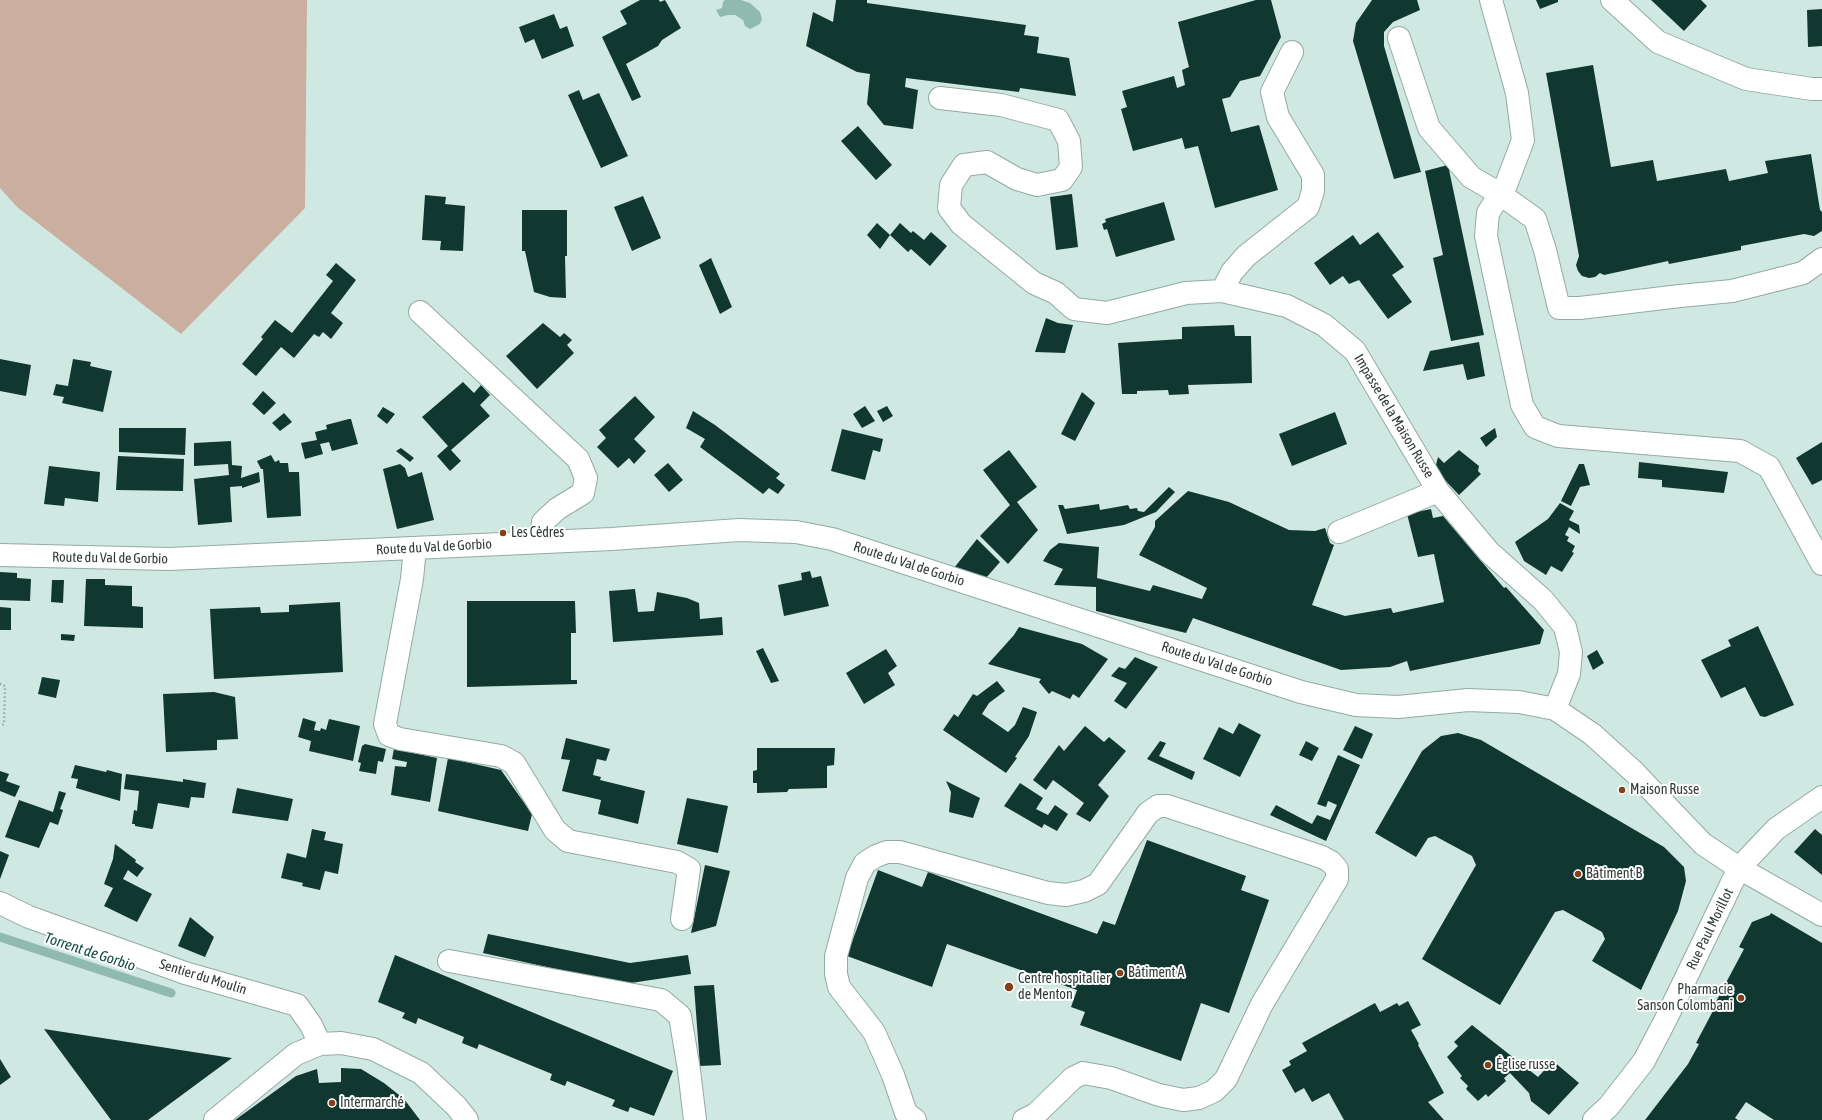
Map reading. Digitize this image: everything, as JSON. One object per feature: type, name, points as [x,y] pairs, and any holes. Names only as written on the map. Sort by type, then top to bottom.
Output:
[{"type":"street","points":[[1491,0],[1517,93],[1523,140],[1506,185],[1488,213],[1486,236],[1522,405],[1535,427],[1558,436],[1740,451],[1769,467],[1822,564]]},
{"type":"street","points":[[1612,0],[1658,42],[1746,80],[1822,89]]},
{"type":"street","points":[[1399,38],[1428,128],[1471,177],[1500,194],[1535,219],[1545,250],[1559,308],[1580,308],[1732,291],[1803,273],[1822,259]]},
{"type":"street","points":[[1222,291],[1232,272],[1246,256],[1308,206],[1314,191],[1313,175],[1278,117],[1272,92],[1292,52]]},
{"type":"street","name":"Impasse de la Maison Russe","points":[[940,98],[1001,105],[1058,120],[1069,141],[1071,167],[1062,180],[1037,185],[1017,179],[987,162],[964,165],[951,185],[949,208],[961,224],[1034,283],[1056,293],[1074,308],[1107,313],[1186,293],[1222,291],[1287,306],[1324,325],[1355,351],[1438,491],[1489,552],[1543,600],[1565,627],[1571,652],[1568,674],[1555,709]]},
{"type":"street","points":[[420,312],[578,459],[586,478],[583,493],[557,509],[543,522],[540,542]]},
{"type":"street","name":"Impasse de la Maison Russe","points":[[1339,532],[1438,491]]},
{"type":"street","name":"Route du Val de Gorbio","points":[[0,555],[169,559],[540,542],[739,530],[796,532],[832,539],[1301,692],[1356,705],[1398,706],[1468,700],[1519,702],[1555,709],[1592,734],[1628,766],[1704,844],[1739,868],[1822,915]]},
{"type":"street","points":[[415,548],[412,579],[385,724],[389,735],[400,739],[501,756],[514,763],[555,830],[568,841],[677,862],[689,869],[682,920]]},
{"type":"street","name":"Rue Paul Morillot","points":[[1594,1120],[1609,1106],[1644,1061],[1667,1017],[1739,868],[1776,829],[1822,797]]},
{"type":"street","points":[[915,1120],[906,1113],[893,1075],[874,1032],[839,987],[836,974],[836,956],[858,878],[864,863],[887,852],[900,852],[1048,893],[1066,895],[1084,891],[1098,884],[1148,813],[1158,806],[1162,806],[1322,857],[1331,862],[1337,869],[1337,879],[1262,1004],[1226,1079],[1214,1091],[1199,1098],[1183,1100],[1159,1096],[1111,1078],[1083,1074],[1073,1078],[1036,1114],[1024,1120]]},
{"type":"street","name":"Sentier du Moulin","points":[[0,903],[29,917],[185,973],[297,1005],[312,1025],[320,1044]]},
{"type":"street","points":[[449,961],[661,1000],[680,1016],[690,1070],[695,1120]]},
{"type":"street","points":[[215,1120],[296,1054],[320,1044],[340,1042],[373,1049],[421,1073],[456,1106],[467,1120]]},
{"type":"path","points":[[0,684],[5,686],[4,724],[0,726]]},
{"type":"shaded area","points":[[0,0],[307,0],[305,208],[181,334],[17,207],[0,188]]},
{"type":"shaded area","points":[[725,0],[741,0],[750,3],[760,12],[762,19],[760,24],[750,29],[745,26],[743,20],[735,15],[720,17],[716,10],[722,8]]},
{"type":"building","points":[[640,0],[659,0],[660,2],[665,0],[681,28],[662,40],[658,46],[626,64],[641,97],[632,101],[602,37],[627,24],[620,11]]},
{"type":"building","points":[[836,0],[867,0],[867,3],[1026,25],[1024,35],[1039,37],[1037,53],[1069,58],[1076,96],[1020,88],[1019,92],[906,78],[905,87],[918,90],[913,129],[884,125],[867,104],[870,74],[857,72],[806,46],[813,12],[833,22]]},
{"type":"building","points":[[1256,0],[1271,0],[1281,37],[1260,76],[1240,81],[1230,97],[1222,99],[1231,132],[1259,125],[1278,190],[1215,208],[1198,146],[1185,149],[1182,138],[1133,151],[1121,109],[1127,107],[1122,91],[1174,76],[1177,88],[1185,85],[1182,70],[1189,67],[1178,22]]},
{"type":"building","points":[[1372,0],[1417,0],[1420,10],[1393,22],[1384,32],[1384,46],[1421,172],[1394,179],[1353,41],[1356,23]]},
{"type":"building","points":[[1536,0],[1558,0],[1558,2],[1540,9]]},
{"type":"building","points":[[1651,0],[1701,0],[1707,6],[1684,31]]},
{"type":"building","points":[[1822,9],[1822,46],[1808,47],[1807,10]]},
{"type":"building","points":[[554,14],[560,29],[567,26],[574,46],[542,59],[534,39],[525,43],[519,27]]},
{"type":"building","points":[[1593,65],[1611,167],[1653,160],[1657,181],[1726,169],[1729,181],[1768,173],[1765,161],[1811,154],[1820,210],[1822,212],[1822,231],[1814,236],[1804,234],[1741,246],[1741,250],[1669,264],[1668,261],[1604,275],[1600,273],[1595,277],[1589,278],[1582,276],[1576,265],[1579,256],[1546,73]]},
{"type":"building","points":[[579,90],[583,100],[599,93],[628,156],[601,168],[568,95]]},
{"type":"building","points":[[858,126],[892,165],[876,180],[841,141]]},
{"type":"building","points":[[1448,165],[1484,335],[1451,341],[1433,258],[1443,255],[1425,171]]},
{"type":"building","points":[[1072,194],[1078,247],[1056,250],[1050,197]]},
{"type":"building","points":[[425,195],[446,197],[445,204],[465,206],[463,251],[440,250],[441,241],[422,240]]},
{"type":"building","points":[[643,196],[661,238],[632,251],[614,207]]},
{"type":"building","points":[[1164,202],[1175,240],[1116,257],[1107,229],[1104,230],[1102,224],[1106,222],[1105,219]]},
{"type":"building","points":[[522,210],[567,210],[567,256],[565,256],[566,298],[550,297],[534,292],[525,251],[522,251]]},
{"type":"building","points":[[877,223],[890,235],[880,249],[867,235]]},
{"type":"building","points":[[900,223],[911,233],[913,231],[924,240],[931,232],[947,246],[930,266],[911,249],[908,252],[890,235]]},
{"type":"building","points":[[1378,232],[1404,267],[1392,275],[1412,302],[1388,319],[1359,280],[1349,284],[1343,276],[1330,285],[1314,263],[1353,235],[1360,245]]},
{"type":"building","points":[[711,258],[732,307],[720,314],[699,265]]},
{"type":"building","points":[[336,263],[356,280],[331,313],[343,323],[331,339],[323,332],[319,337],[314,334],[294,358],[281,347],[256,376],[242,364],[263,339],[261,337],[275,320],[292,333],[333,281],[326,275]]},
{"type":"building","points":[[1046,318],[1058,323],[1073,325],[1065,353],[1035,352]]},
{"type":"building","points":[[543,323],[560,337],[564,333],[572,340],[567,345],[574,353],[537,389],[506,356]]},
{"type":"building","points":[[1234,325],[1235,336],[1251,336],[1252,383],[1188,385],[1189,394],[1169,395],[1168,390],[1137,391],[1137,394],[1122,394],[1118,343],[1182,339],[1182,327]]},
{"type":"building","points":[[1479,342],[1485,376],[1467,380],[1463,364],[1423,371],[1430,351]]},
{"type":"building","points":[[0,359],[31,365],[26,396],[0,391]]},
{"type":"building","points":[[73,359],[91,362],[90,366],[112,371],[103,412],[62,403],[64,397],[53,395],[56,384],[68,386]]},
{"type":"building","points":[[463,382],[474,393],[481,385],[490,395],[480,405],[490,416],[451,450],[461,461],[450,471],[437,456],[448,446],[422,417]]},
{"type":"building","points":[[263,391],[276,403],[264,415],[252,404]]},
{"type":"building","points":[[1082,392],[1095,403],[1075,441],[1061,434]]},
{"type":"building","points":[[635,396],[655,417],[634,439],[646,451],[634,464],[629,458],[618,468],[597,447],[606,438],[599,430]]},
{"type":"building","points":[[865,406],[875,421],[862,428],[853,414]]},
{"type":"building","points":[[887,406],[893,416],[883,422],[877,411]]},
{"type":"building","points":[[383,407],[395,414],[387,424],[377,416]]},
{"type":"building","points":[[693,411],[715,425],[780,474],[776,478],[785,485],[778,494],[769,488],[763,494],[700,447],[705,439],[686,428]]},
{"type":"building","points":[[1335,412],[1347,444],[1292,466],[1279,434]]},
{"type":"building","points":[[284,413],[292,422],[280,431],[272,423]]},
{"type":"building","points":[[351,419],[358,444],[332,451],[329,442],[320,444],[323,454],[305,459],[301,443],[317,440],[315,432],[327,429],[326,425]]},
{"type":"building","points":[[119,428],[186,428],[185,455],[119,452]]},
{"type":"building","points":[[1495,428],[1497,437],[1486,447],[1480,438]]},
{"type":"building","points":[[842,429],[883,439],[880,452],[873,450],[865,480],[831,471]]},
{"type":"building","points":[[231,441],[232,465],[242,466],[241,478],[259,472],[260,482],[242,488],[242,486],[230,487],[232,522],[198,525],[194,479],[229,475],[228,464],[194,466],[194,443]]},
{"type":"building","points":[[1822,442],[1822,480],[1812,485],[1796,458]]},
{"type":"building","points":[[401,448],[414,458],[410,462],[396,451]]},
{"type":"building","points":[[1009,450],[1037,487],[1017,502],[1038,530],[1008,564],[980,536],[1010,505],[983,470]]},
{"type":"building","points":[[1459,450],[1479,466],[1478,471],[1481,474],[1459,495],[1442,477],[1437,470],[1436,465],[1438,457],[1444,463]]},
{"type":"building","points":[[271,455],[275,462],[279,460],[280,463],[288,463],[289,472],[299,472],[301,516],[267,518],[263,469],[261,469],[257,461]]},
{"type":"building","points":[[118,456],[184,459],[183,491],[116,490]]},
{"type":"building","points":[[1639,462],[1728,472],[1724,493],[1662,487],[1662,480],[1638,478]]},
{"type":"building","points":[[668,463],[683,480],[669,492],[654,475]]},
{"type":"building","points":[[400,464],[405,468],[408,477],[422,472],[434,520],[397,529],[383,469]]},
{"type":"building","points":[[1579,464],[1584,464],[1590,485],[1580,487],[1571,506],[1561,501]]},
{"type":"building","points":[[49,466],[100,472],[98,502],[65,498],[64,506],[44,504]]},
{"type":"building","points":[[1169,487],[1175,492],[1156,512],[1124,525],[1067,534],[1058,505],[1063,505],[1065,509],[1099,504],[1100,510],[1128,505],[1130,509],[1137,508],[1138,511],[1144,512]]},
{"type":"building","points":[[1188,491],[1229,502],[1289,530],[1315,531],[1325,528],[1330,543],[1334,545],[1312,605],[1345,616],[1391,608],[1393,613],[1444,602],[1434,554],[1418,557],[1407,514],[1431,509],[1433,518],[1443,516],[1504,588],[1506,587],[1544,630],[1540,644],[1410,671],[1407,661],[1390,667],[1341,670],[1193,618],[1186,633],[1096,611],[1096,587],[1054,585],[1063,569],[1043,561],[1050,550],[1059,543],[1099,547],[1097,578],[1150,591],[1153,585],[1202,599],[1207,588],[1139,555],[1155,527],[1155,521]]},
{"type":"building","points":[[1560,503],[1574,511],[1569,520],[1579,525],[1580,534],[1569,527],[1565,535],[1569,537],[1567,541],[1575,546],[1572,552],[1574,553],[1562,572],[1551,566],[1546,575],[1524,561],[1515,542],[1548,519]]},
{"type":"building","points":[[977,539],[1000,562],[986,578],[954,568]]},
{"type":"building","points":[[810,571],[812,578],[821,576],[829,606],[784,616],[778,585],[802,580],[801,573]]},
{"type":"building","points":[[0,572],[17,573],[17,578],[31,579],[30,601],[0,600]]},
{"type":"building","points":[[86,579],[105,579],[105,585],[132,586],[132,606],[143,607],[143,628],[84,626]]},
{"type":"building","points":[[52,580],[64,580],[63,603],[51,602]]},
{"type":"building","points":[[635,589],[638,612],[654,611],[657,592],[687,598],[699,603],[700,619],[722,617],[723,635],[613,642],[609,591]]},
{"type":"building","points":[[467,601],[575,601],[576,633],[571,633],[571,680],[577,680],[577,684],[467,687]]},
{"type":"building","points":[[340,602],[343,672],[214,679],[210,609],[260,607],[261,613],[289,612],[289,605]]},
{"type":"building","points":[[0,607],[11,608],[11,630],[0,630]]},
{"type":"building","points":[[1758,626],[1794,705],[1765,717],[1760,716],[1745,687],[1721,698],[1701,660],[1731,646],[1728,640]]},
{"type":"building","points":[[1019,627],[1082,644],[1108,659],[1079,698],[1073,694],[1070,699],[1052,691],[1049,694],[1039,682],[1041,679],[988,664],[1014,635]]},
{"type":"building","points":[[61,634],[75,635],[74,641],[61,640]]},
{"type":"building","points":[[763,648],[779,681],[771,683],[756,651]]},
{"type":"building","points":[[886,649],[897,666],[888,673],[895,685],[864,704],[846,673]]},
{"type":"building","points":[[1597,650],[1604,663],[1593,670],[1587,656]]},
{"type":"building","points":[[1135,657],[1158,667],[1126,709],[1114,701],[1127,683],[1111,676],[1119,667],[1125,669]]},
{"type":"building","points":[[42,677],[60,680],[56,698],[38,694]]},
{"type":"building","points":[[997,681],[1005,691],[989,703],[982,714],[1008,732],[1015,725],[1023,707],[1037,712],[1029,736],[1015,757],[1017,758],[1006,773],[943,730],[954,714],[958,717],[973,694],[977,696]]},
{"type":"building","points":[[214,692],[235,697],[238,739],[217,740],[217,750],[166,752],[163,694]]},
{"type":"building","points":[[303,718],[316,722],[314,730],[320,731],[321,728],[326,730],[329,719],[360,726],[353,761],[309,751],[311,741],[298,737]]},
{"type":"building","points":[[1239,723],[1261,735],[1240,777],[1203,759],[1219,727],[1233,734]]},
{"type":"building","points":[[1085,726],[1104,742],[1109,737],[1126,751],[1098,785],[1109,796],[1090,822],[1076,814],[1084,803],[1053,780],[1046,790],[1033,780],[1059,745],[1064,751]]},
{"type":"building","points":[[1355,726],[1373,734],[1362,759],[1343,750]]},
{"type":"building","name":"Bâtiment B","points":[[1458,733],[1481,740],[1664,847],[1684,867],[1686,881],[1678,911],[1641,990],[1592,961],[1605,939],[1602,932],[1563,910],[1555,912],[1500,1005],[1422,959],[1476,865],[1472,856],[1435,836],[1428,838],[1416,857],[1375,833],[1422,751],[1441,736]]},
{"type":"building","points":[[566,738],[610,749],[606,761],[597,759],[593,775],[601,777],[600,780],[645,791],[638,824],[598,814],[601,800],[562,791],[570,760],[561,759]]},
{"type":"building","points":[[1160,741],[1166,743],[1159,756],[1195,772],[1192,780],[1147,759]]},
{"type":"building","points":[[1306,741],[1319,748],[1312,761],[1299,755]]},
{"type":"building","points":[[365,744],[386,749],[383,762],[378,761],[376,774],[359,771],[361,763],[358,762],[362,746]]},
{"type":"building","points":[[757,748],[835,748],[834,765],[827,766],[827,788],[789,789],[787,792],[757,793],[757,783],[753,783],[753,771],[757,770]]},
{"type":"building","points":[[394,749],[437,758],[430,802],[391,795],[395,766],[406,767],[407,762],[392,759]]},
{"type":"building","points":[[1338,755],[1360,765],[1326,841],[1270,815],[1276,805],[1312,824],[1317,815],[1330,820],[1337,805],[1328,801],[1326,807],[1317,804]]},
{"type":"building","points":[[448,758],[501,770],[532,814],[528,831],[438,811]]},
{"type":"building","points":[[75,765],[122,774],[120,801],[76,788],[78,779],[71,778]]},
{"type":"building","points":[[0,771],[9,774],[6,781],[20,786],[15,797],[0,791]]},
{"type":"building","points":[[126,774],[183,782],[183,779],[206,783],[204,798],[191,797],[189,808],[158,803],[152,829],[135,826],[135,824],[132,824],[134,810],[137,811],[139,791],[124,789]]},
{"type":"building","points":[[946,781],[980,798],[973,818],[949,812],[951,792]]},
{"type":"building","points":[[1020,783],[1043,798],[1036,809],[1048,815],[1055,805],[1068,814],[1057,831],[1044,824],[1042,828],[1004,806]]},
{"type":"building","points":[[237,788],[293,799],[288,821],[232,813]]},
{"type":"building","points":[[59,791],[66,793],[60,809],[63,810],[58,825],[50,822],[39,848],[5,837],[19,800],[53,812]]},
{"type":"building","points":[[687,798],[728,806],[718,853],[677,844]]},
{"type":"building","points":[[312,829],[326,832],[324,840],[343,844],[338,874],[325,871],[320,890],[302,886],[303,883],[281,878],[287,853],[306,858]]},
{"type":"building","points":[[1815,829],[1822,835],[1822,875],[1794,852]]},
{"type":"building","name":"Bâtiment A","points":[[1147,840],[1246,876],[1241,890],[1269,900],[1229,1013],[1201,1003],[1181,1061],[1080,1025],[1085,1012],[1071,1007],[1077,990],[947,944],[932,987],[847,956],[878,870],[922,887],[928,872],[1097,934],[1103,921],[1115,925]]},
{"type":"building","points":[[115,844],[144,868],[137,877],[128,870],[123,879],[152,894],[137,922],[104,906],[113,888],[104,884],[113,859]]},
{"type":"building","points":[[0,851],[9,855],[0,879]]},
{"type":"building","points":[[705,865],[730,871],[716,926],[691,933]]},
{"type":"building","points":[[1771,913],[1822,943],[1822,1120],[1774,1120],[1746,1102],[1735,1118],[1738,1120],[1645,1120],[1688,1064],[1699,1044],[1696,1043],[1714,1009],[1712,1009],[1744,949],[1739,947],[1752,922],[1770,915]]},
{"type":"building","points":[[190,917],[214,937],[205,957],[178,946]]},
{"type":"building","points":[[488,934],[630,963],[688,955],[691,974],[624,984],[483,953]]},
{"type":"building","points":[[395,955],[673,1071],[654,1116],[630,1107],[628,1112],[612,1106],[615,1100],[567,1081],[565,1086],[550,1080],[552,1074],[479,1044],[477,1049],[462,1043],[464,1037],[418,1018],[416,1024],[402,1018],[405,1013],[378,1002]]},
{"type":"building","points":[[714,985],[721,1065],[700,1066],[694,986]]},
{"type":"building","points":[[1408,1001],[1421,1025],[1411,1030],[1444,1093],[1428,1102],[1444,1120],[1344,1120],[1329,1093],[1312,1102],[1304,1088],[1295,1093],[1282,1070],[1291,1065],[1289,1061],[1307,1051],[1302,1043],[1375,1003],[1380,1012],[1397,1003],[1399,1006]]},
{"type":"building","name":"Église russe","points":[[1472,1025],[1538,1077],[1553,1061],[1579,1083],[1549,1115],[1531,1101],[1529,1093],[1510,1073],[1504,1078],[1506,1081],[1488,1097],[1486,1094],[1478,1101],[1466,1089],[1468,1086],[1460,1078],[1462,1076],[1447,1057],[1458,1046],[1454,1042]]},
{"type":"building","points":[[44,1029],[232,1058],[148,1120],[111,1120]]},
{"type":"building","points":[[0,1059],[11,1077],[0,1085]]},
{"type":"building","points":[[341,1068],[361,1069],[384,1083],[404,1099],[420,1120],[235,1120],[296,1076],[317,1069],[319,1083],[341,1082]]},
{"type":"waterway","name":"Torrent de Gorbio","points":[[0,937],[171,993]]},
{"type":"place","name":"Les Cèdres","points":[[503,533]]},
{"type":"place","name":"Maison Russe","points":[[1622,790]]},
{"type":"place","name":"Bâtiment B","points":[[1578,874]]},
{"type":"place","name":"Bâtiment A","points":[[1120,973]]},
{"type":"place","name":"Centre hospitalier de Menton","points":[[1009,987]]},
{"type":"place","name":"Pharmacie Sanson Colombani","points":[[1741,998]]},
{"type":"place","name":"Église russe","points":[[1488,1065]]},
{"type":"place","name":"Intermarché","points":[[332,1103]]}]
